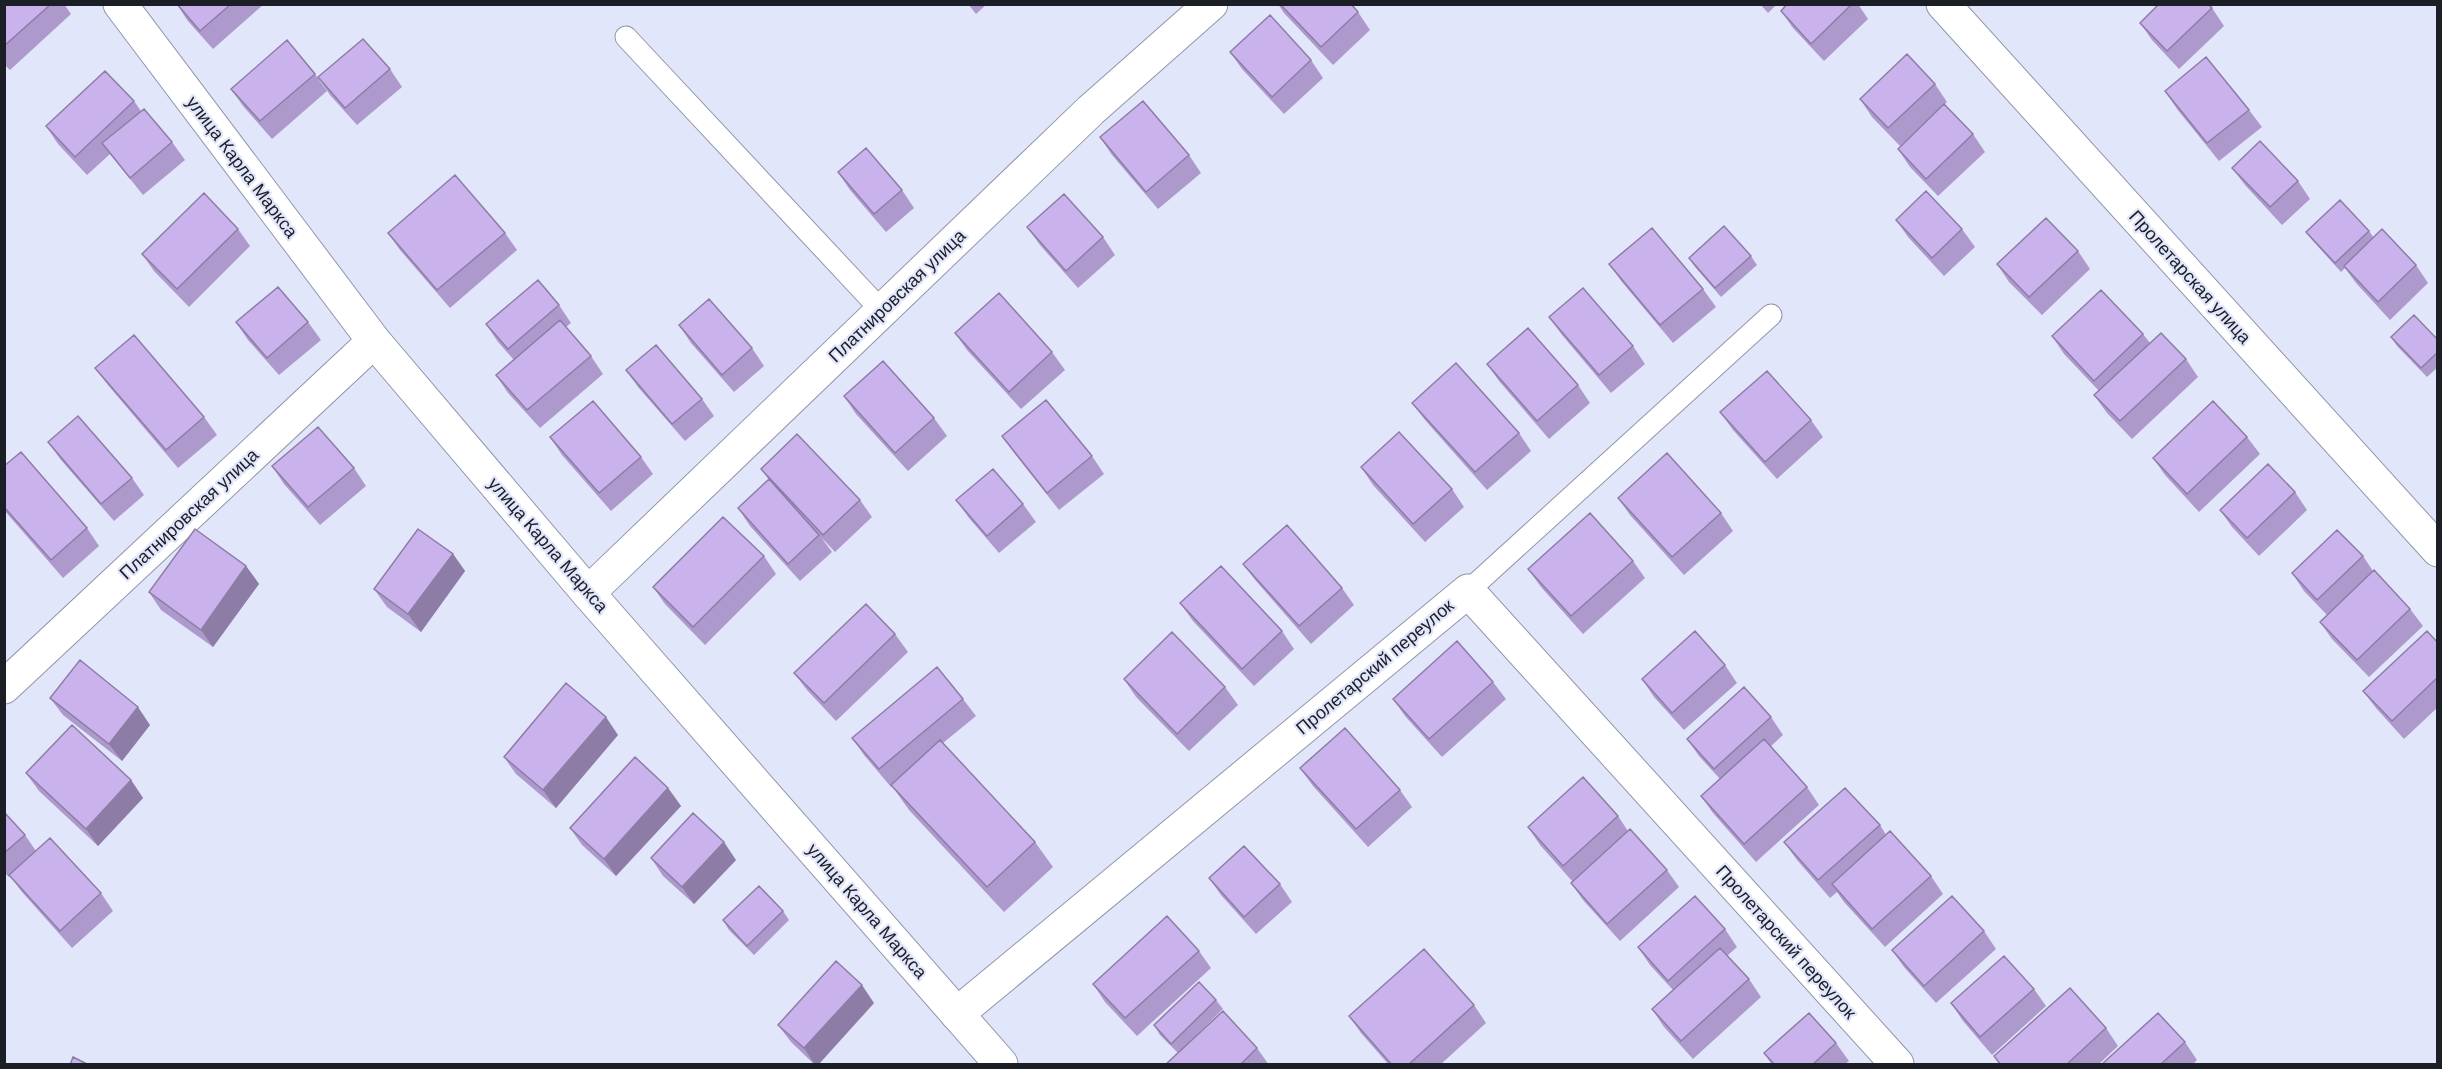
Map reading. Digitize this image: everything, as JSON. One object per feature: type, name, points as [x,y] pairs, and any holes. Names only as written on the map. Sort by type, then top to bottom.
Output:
[{"type":"street","name":"улица Карла Маркса","points":[[120,4],[374,341],[588,593],[1001,1065]]},
{"type":"street","name":"Платнировская улица","points":[[588,593],[1091,110],[1211,4]]},
{"type":"street","name":"Пролетарская улица","points":[[1943,4],[2438,550]]},
{"type":"street","name":"Платнировская улица","points":[[4,687],[374,341]]},
{"type":"street","name":"Пролетарский переулок","points":[[957,1014],[1468,591],[1896,1065]]},
{"type":"lane","points":[[626,37],[882,311]]},
{"type":"lane","points":[[1468,591],[1771,315]]},
{"type":"building","points":[[4,4],[51,4],[4,46]]},
{"type":"building","points":[[177,4],[231,4],[200,31]]},
{"type":"building","points":[[1280,4],[1351,4],[1358,12],[1321,47]]},
{"type":"building","points":[[1787,4],[1852,4],[1811,44],[1781,11]]},
{"type":"building","points":[[2159,4],[2208,4],[2212,8],[2167,51],[2140,23]]},
{"type":"building","points":[[1270,15],[1311,60],[1272,97],[1230,52]]},
{"type":"building","points":[[363,39],[390,69],[345,108],[318,77]]},
{"type":"building","points":[[287,40],[315,74],[260,121],[231,89]]},
{"type":"building","points":[[1907,54],[1935,84],[1888,128],[1860,99]]},
{"type":"building","points":[[2206,57],[2249,110],[2207,143],[2165,91]]},
{"type":"building","points":[[105,71],[134,101],[75,157],[46,126]]},
{"type":"building","points":[[1143,101],[1189,155],[1146,192],[1100,137]]},
{"type":"building","points":[[1944,104],[1973,134],[1926,179],[1898,149]]},
{"type":"building","points":[[144,109],[172,142],[130,178],[102,143]]},
{"type":"building","points":[[2260,141],[2298,181],[2270,207],[2232,168]]},
{"type":"building","points":[[866,148],[902,190],[874,214],[838,172]]},
{"type":"building","points":[[455,175],[505,233],[437,290],[388,233]]},
{"type":"building","points":[[1926,191],[1962,229],[1932,258],[1896,220]]},
{"type":"building","points":[[204,193],[238,229],[177,289],[142,254]]},
{"type":"building","points":[[1064,194],[1103,237],[1066,271],[1027,227]]},
{"type":"building","points":[[2340,200],[2369,231],[2335,263],[2306,232]]},
{"type":"building","points":[[2046,218],[2078,251],[2029,297],[1997,264]]},
{"type":"building","points":[[1724,226],[1751,256],[1715,288],[1689,258]]},
{"type":"building","points":[[1652,228],[1703,289],[1660,325],[1609,264]]},
{"type":"building","points":[[2382,229],[2416,265],[2378,302],[2344,266]]},
{"type":"building","points":[[538,280],[559,305],[508,349],[486,324]]},
{"type":"building","points":[[278,287],[308,322],[267,358],[236,322]]},
{"type":"building","points":[[1583,288],[1633,346],[1599,375],[1549,317]]},
{"type":"building","points":[[2101,290],[2143,334],[2094,381],[2052,336]]},
{"type":"building","points":[[999,293],[1052,352],[1009,392],[955,333]]},
{"type":"building","points":[[709,299],[752,348],[722,375],[679,325]]},
{"type":"building","points":[[2414,315],[2438,340],[2438,352],[2421,368],[2391,337]]},
{"type":"building","points":[[560,320],[591,356],[527,410],[496,375]]},
{"type":"building","points":[[1528,328],[1578,385],[1537,421],[1487,364]]},
{"type":"building","points":[[2161,333],[2186,359],[2120,421],[2094,395]]},
{"type":"building","points":[[134,335],[204,417],[166,450],[95,368]]},
{"type":"building","points":[[656,345],[702,399],[672,424],[626,370]]},
{"type":"building","points":[[883,361],[934,418],[895,453],[844,396]]},
{"type":"building","points":[[1456,363],[1519,433],[1475,472],[1412,403]]},
{"type":"building","points":[[1767,371],[1811,420],[1765,462],[1720,412]]},
{"type":"building","points":[[1046,400],[1092,456],[1047,493],[1002,436]]},
{"type":"building","points":[[593,401],[641,457],[599,493],[550,437]]},
{"type":"building","points":[[2213,401],[2247,437],[2187,494],[2153,458]]},
{"type":"building","points":[[78,416],[132,478],[101,504],[48,442]]},
{"type":"building","points":[[318,427],[354,468],[308,507],[272,466]]},
{"type":"building","points":[[1399,432],[1452,489],[1413,524],[1361,467]]},
{"type":"building","points":[[797,434],[860,500],[823,535],[761,469]]},
{"type":"building","points":[[21,452],[87,528],[51,560],[4,507],[4,466]]},
{"type":"building","points":[[1667,453],[1721,513],[1672,557],[1618,498]]},
{"type":"building","points":[[2268,464],[2295,492],[2247,538],[2220,510]]},
{"type":"building","points":[[993,469],[1023,504],[987,536],[956,500]]},
{"type":"building","points":[[769,479],[819,535],[788,564],[738,508]]},
{"type":"building","points":[[1590,513],[1633,561],[1571,616],[1528,569]]},
{"type":"building","points":[[723,517],[764,556],[693,627],[653,587]]},
{"type":"building","points":[[1287,525],[1342,588],[1299,626],[1243,564]]},
{"type":"building","points":[[195,529],[246,566],[201,630],[149,592]]},
{"type":"building","points":[[418,529],[453,554],[408,614],[374,589]]},
{"type":"building","points":[[2337,530],[2363,556],[2317,600],[2292,573]]},
{"type":"building","points":[[1221,566],[1282,631],[1242,669],[1180,603]]},
{"type":"building","points":[[2374,570],[2410,609],[2357,660],[2320,622]]},
{"type":"building","points":[[866,604],[895,634],[824,703],[794,673]]},
{"type":"building","points":[[1695,631],[1725,665],[1672,713],[1642,679]]},
{"type":"building","points":[[2427,631],[2438,643],[2438,677],[2392,721],[2363,691]]},
{"type":"building","points":[[1172,632],[1225,687],[1177,734],[1124,679]]},
{"type":"building","points":[[1457,641],[1493,682],[1429,739],[1393,699]]},
{"type":"building","points":[[80,660],[138,707],[109,744],[50,698]]},
{"type":"building","points":[[937,667],[963,699],[879,769],[852,738]]},
{"type":"building","points":[[566,683],[606,717],[543,790],[504,757]]},
{"type":"building","points":[[1744,687],[1771,717],[1714,769],[1687,739]]},
{"type":"building","points":[[72,725],[131,780],[86,829],[26,773]]},
{"type":"building","points":[[1345,728],[1400,790],[1356,829],[1300,768]]},
{"type":"building","points":[[1764,739],[1807,787],[1744,844],[1701,796]]},
{"type":"building","points":[[940,740],[1035,842],[987,887],[891,785]]},
{"type":"building","points":[[635,757],[668,788],[604,859],[570,828]]},
{"type":"building","points":[[1583,777],[1618,816],[1563,866],[1528,827]]},
{"type":"building","points":[[1845,788],[1880,825],[1818,880],[1784,842]]},
{"type":"building","points":[[4,812],[25,835],[4,853]]},
{"type":"building","points":[[693,813],[724,842],[682,887],[651,858]]},
{"type":"building","points":[[1630,829],[1667,870],[1607,924],[1571,883]]},
{"type":"building","points":[[1890,831],[1931,876],[1872,929],[1832,884]]},
{"type":"building","points":[[50,838],[101,893],[60,931],[9,875]]},
{"type":"building","points":[[1244,846],[1280,884],[1244,917],[1209,878]]},
{"type":"building","points":[[759,886],[783,911],[747,946],[723,920]]},
{"type":"building","points":[[1695,896],[1725,929],[1668,981],[1638,947]]},
{"type":"building","points":[[1952,896],[1984,931],[1924,986],[1892,950]]},
{"type":"building","points":[[1167,916],[1199,951],[1125,1018],[1093,984]]},
{"type":"building","points":[[1720,948],[1749,979],[1681,1041],[1652,1009]]},
{"type":"building","points":[[1424,949],[1474,1005],[1408,1065],[1392,1065],[1349,1016]]},
{"type":"building","points":[[2004,956],[2034,989],[1980,1037],[1951,1003]]},
{"type":"building","points":[[836,961],[862,985],[804,1048],[778,1025]]},
{"type":"building","points":[[1199,982],[1216,1000],[1171,1044],[1154,1025]]},
{"type":"building","points":[[2070,988],[2106,1028],[2066,1065],[2001,1065],[1994,1056]]},
{"type":"building","points":[[1223,1011],[1257,1048],[1240,1065],[1165,1065]]},
{"type":"building","points":[[1809,1013],[1836,1043],[1812,1065],[1775,1065],[1764,1053]]},
{"type":"building","points":[[2158,1013],[2185,1042],[2160,1065],[2101,1065]]},
{"type":"building","points":[[73,1057],[89,1065],[70,1065]]}]
